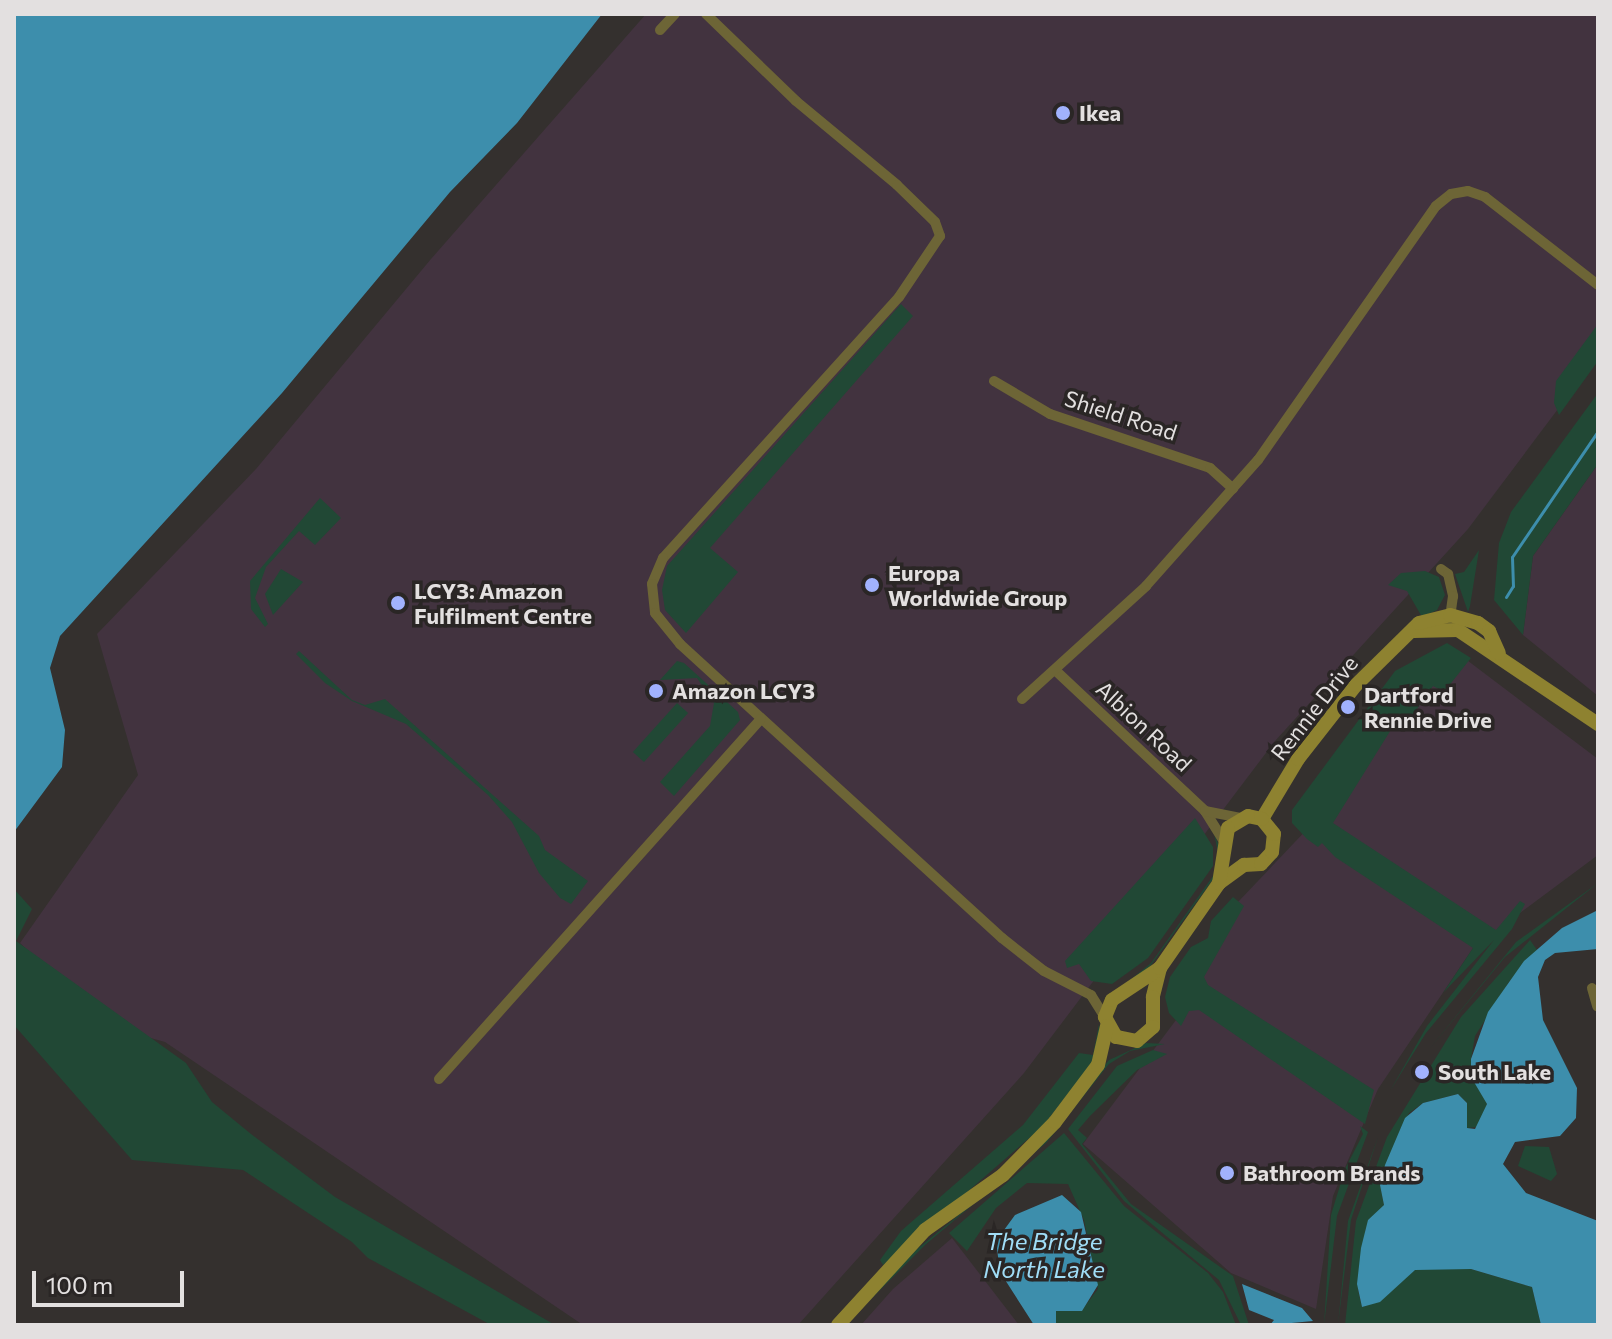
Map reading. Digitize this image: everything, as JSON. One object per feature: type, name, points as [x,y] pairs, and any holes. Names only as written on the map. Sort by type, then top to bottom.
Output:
[{"type":"street","points":[[660,30],[675,14]]},
{"type":"street","points":[[706,14],[796,101],[906,194],[935,222],[940,236],[899,297],[656,569],[652,600],[662,626],[1002,938],[1044,971],[1085,992],[1123,993],[1153,1005]]},
{"type":"street","points":[[1022,699],[1146,586],[1233,489],[1436,206],[1451,194],[1468,191],[1485,197],[1598,285]]},
{"type":"street","name":"Shield Road","points":[[994,381],[1050,414],[1210,468],[1233,489]]},
{"type":"street","points":[[1441,569],[1448,574],[1453,596],[1450,621],[1598,724]]},
{"type":"street","name":"Rennie Drive","points":[[1262,819],[1298,759],[1356,685],[1409,631],[1450,621]]},
{"type":"street","name":"Albion Road","points":[[1055,670],[1205,811],[1226,847]]},
{"type":"street","points":[[439,1079],[761,719]]},
{"type":"street","points":[[1098,1065],[1106,1021],[1123,993],[1160,968],[1219,883],[1244,865],[1261,864],[1272,852],[1274,834],[1262,819],[1205,811]]},
{"type":"street","points":[[1219,883],[1228,828],[1240,818]]},
{"type":"street","points":[[1226,847],[1244,865]]},
{"type":"street","points":[[838,1325],[925,1230],[1003,1175],[1077,1096],[1098,1065],[1153,1027],[1153,1005],[1160,968]]},
{"type":"street","points":[[1592,988],[1598,1007]]},
{"type":"street","points":[[1085,992],[1116,1037],[1130,1042]]},
{"type":"shaded area","points":[[646,14],[1598,14],[1598,326],[1564,401],[1468,529],[1275,741],[1024,1073],[798,1325],[583,1325],[165,1042],[108,1026],[20,943],[138,775],[97,634],[256,469],[431,259]]},
{"type":"shaded area","points":[[1598,464],[1598,696],[1523,635],[1533,556]]},
{"type":"shaded area","points":[[1447,645],[1598,759],[1598,855],[1473,948],[1378,1089],[1333,1196],[1316,1309],[1231,1273],[1083,1144],[1182,1012],[1218,923],[1312,824]]},
{"type":"shaded area","points":[[952,1238],[1019,1325],[861,1325],[893,1289]]},
{"type":"green space","points":[[901,304],[913,316],[710,548],[738,572],[686,633],[665,610],[662,590],[667,566]]},
{"type":"green space","points":[[1598,324],[1598,361],[1559,415],[1554,403],[1556,381]]},
{"type":"green space","points":[[1598,393],[1598,464],[1533,556],[1523,635],[1494,600],[1499,543],[1511,512]]},
{"type":"green space","points":[[320,498],[341,518],[315,545],[299,531],[266,567],[255,598],[268,624],[265,627],[251,609],[250,581]]},
{"type":"green space","points":[[1479,550],[1468,612],[1455,574],[1464,572]]},
{"type":"green space","points":[[281,569],[303,582],[273,615],[265,594]]},
{"type":"green space","points":[[1425,571],[1439,577],[1445,595],[1437,610],[1422,617],[1407,591],[1388,585],[1401,573]]},
{"type":"green space","points":[[1447,643],[1471,658],[1444,692],[1433,686],[1410,719],[1397,720],[1333,823],[1496,930],[1520,901],[1525,904],[1512,929],[1426,1033],[1390,1091],[1427,1026],[1494,940],[1443,993],[1473,948],[1335,857],[1322,843],[1318,847],[1307,839],[1292,823],[1292,810],[1395,671]]},
{"type":"green space","points":[[299,651],[352,700],[365,705],[385,699],[539,836],[545,850],[588,881],[571,904],[560,898],[539,873],[512,822],[488,795],[406,724],[352,701],[325,683],[296,654]]},
{"type":"green space","points":[[677,661],[684,663],[738,712],[740,720],[674,796],[660,782],[710,726],[714,703],[697,678],[660,680]]},
{"type":"green space","points":[[677,703],[688,713],[644,762],[633,752]]},
{"type":"green space","points":[[1195,818],[1213,847],[1213,866],[1148,958],[1112,984],[1091,981],[1079,964],[1067,968],[1065,961]]},
{"type":"green space","points":[[1214,833],[1220,848],[1220,862],[1216,875],[1146,972],[1119,989],[1151,963],[1213,876],[1219,858]]},
{"type":"green space","points":[[1598,883],[1505,957],[1427,1052],[1516,942]]},
{"type":"green space","points":[[14,889],[32,909],[16,941],[186,1063],[212,1102],[251,1134],[335,1197],[555,1325],[491,1325],[368,1258],[352,1242],[243,1170],[132,1160],[14,1025]]},
{"type":"green space","points":[[1233,897],[1244,906],[1204,977],[1208,985],[1374,1090],[1365,1124],[1199,1010],[1189,1011],[1181,1026],[1169,1013],[1165,997],[1170,977],[1191,947],[1208,938],[1211,921]]},
{"type":"green space","points":[[1530,940],[1537,950],[1509,982],[1475,1036],[1471,1059],[1487,1104],[1478,1127],[1467,1128],[1467,1103],[1458,1094],[1423,1103],[1409,1113],[1380,1184],[1384,1205],[1366,1228],[1358,1290],[1362,1307],[1380,1301],[1415,1269],[1471,1269],[1532,1287],[1541,1325],[1345,1325],[1356,1221],[1387,1137],[1461,1017]]},
{"type":"green space","points":[[1099,1024],[1101,1040],[1091,1064],[1043,1126],[883,1265],[880,1260],[901,1231],[1023,1125],[1079,1053],[1093,1055]]},
{"type":"green space","points":[[1146,1043],[1165,1044],[1130,1051],[1109,1064],[1047,1142],[925,1245],[845,1325],[916,1250],[997,1184],[1109,1060]]},
{"type":"green space","points":[[1153,1050],[1167,1054],[1137,1070],[1090,1116],[1078,1130],[1087,1138],[1082,1144],[1131,1204],[1233,1276],[1249,1325],[1241,1325],[1219,1280],[1124,1201],[1068,1129],[1117,1066]]},
{"type":"green space","points":[[1360,1126],[1368,1132],[1337,1216],[1324,1325],[1331,1215],[1345,1169],[1363,1134]]},
{"type":"green space","points":[[1064,1133],[1124,1206],[1208,1273],[1223,1292],[1236,1325],[1056,1325],[1056,1311],[1082,1310],[1098,1289],[1084,1220],[1068,1184],[1027,1183],[996,1208],[967,1251],[949,1233]]},
{"type":"green space","points":[[1378,1137],[1351,1220],[1338,1325],[1348,1221]]},
{"type":"green space","points":[[1525,1146],[1549,1147],[1557,1174],[1551,1181],[1518,1166]]},
{"type":"water","points":[[14,14],[602,14],[517,123],[450,192],[282,393],[60,636],[50,668],[65,730],[62,767],[14,832]]},
{"type":"water","points":[[1598,910],[1598,949],[1555,953],[1545,960],[1538,977],[1543,1020],[1577,1088],[1576,1118],[1560,1136],[1515,1142],[1503,1164],[1526,1193],[1598,1221],[1598,1325],[1541,1325],[1532,1287],[1471,1269],[1415,1270],[1380,1302],[1362,1307],[1357,1284],[1361,1248],[1368,1220],[1384,1205],[1380,1185],[1405,1118],[1423,1103],[1458,1094],[1467,1103],[1467,1128],[1475,1129],[1487,1104],[1471,1077],[1471,1059],[1488,1012],[1524,961],[1562,928]]},
{"type":"water","name":"The Bridge North Lake","points":[[1062,1195],[1081,1212],[1098,1285],[1082,1311],[1056,1311],[1056,1325],[1034,1325],[1000,1272],[996,1241],[1015,1215]]},
{"type":"water","points":[[1242,1284],[1302,1308],[1313,1321],[1270,1325],[1274,1320],[1249,1310]]},
{"type":"waterway","points":[[1506,597],[1513,586],[1512,557],[1598,431]]},
{"type":"place","name":"Ikea","points":[[1063,113]]},
{"type":"place","name":"Europa Worldwide Group","points":[[872,585]]},
{"type":"place","name":"LCY3: Amazon Fulfilment Centre","points":[[398,603]]},
{"type":"place","name":"Amazon LCY3","points":[[656,691]]},
{"type":"place","name":"Dartford Rennie Drive","points":[[1348,707]]},
{"type":"place","name":"South Lake","points":[[1422,1072]]},
{"type":"place","name":"Bathroom Brands","points":[[1227,1173]]}]
